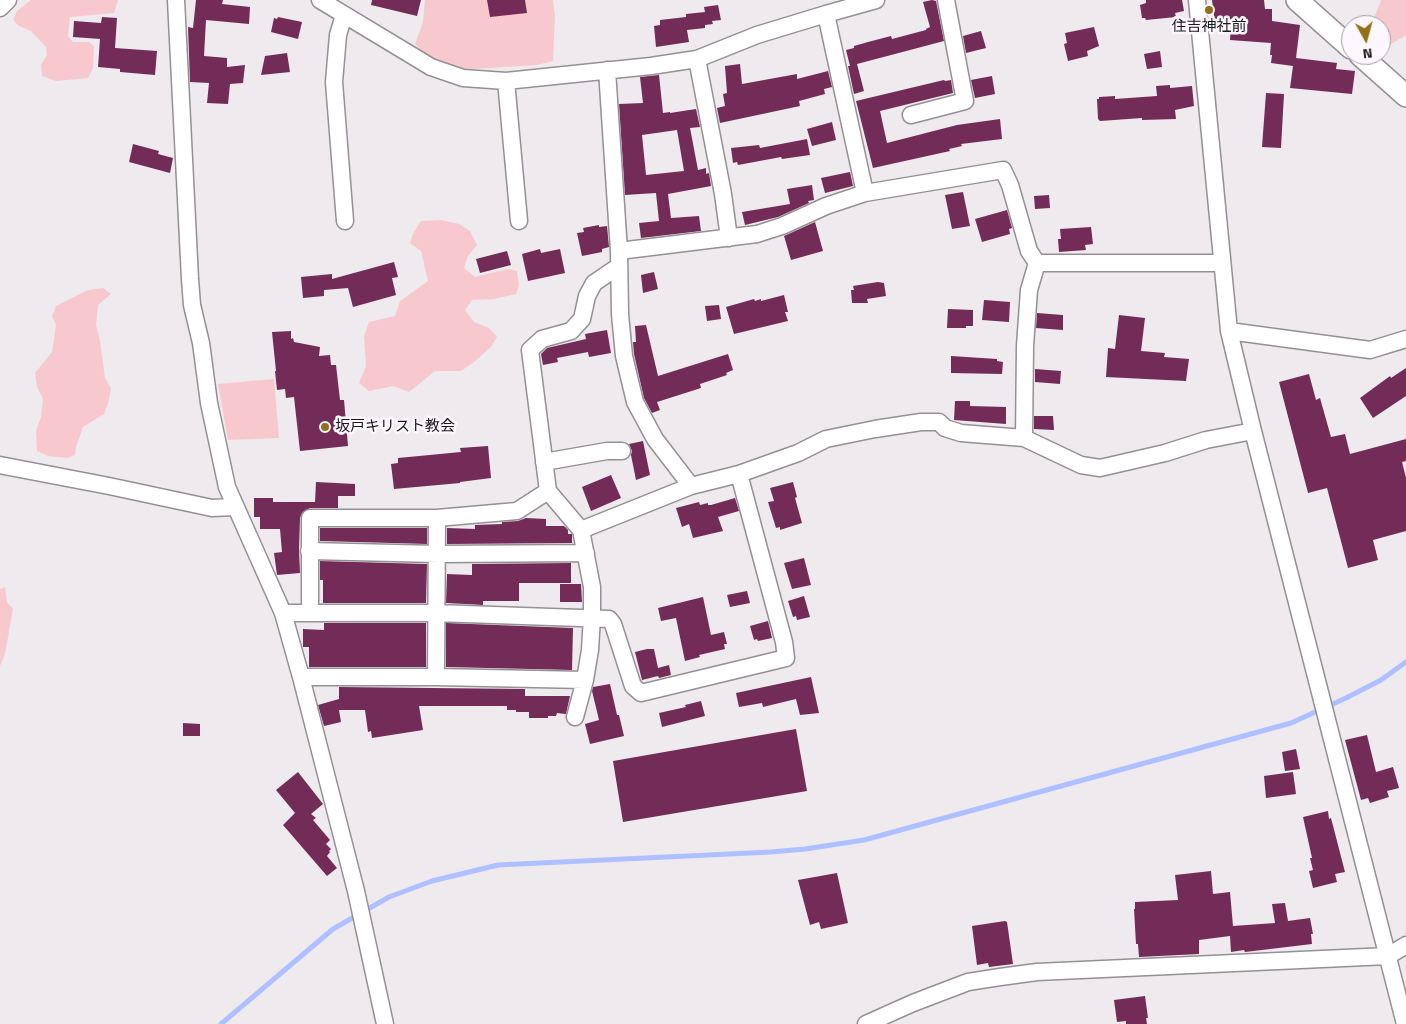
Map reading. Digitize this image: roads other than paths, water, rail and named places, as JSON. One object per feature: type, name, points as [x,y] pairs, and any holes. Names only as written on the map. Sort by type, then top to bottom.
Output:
[{"type":"main road","points":[[1297,0],[1341,39]]},
{"type":"main road","points":[[1371,65],[1406,96]]},
{"type":"street","points":[[0,8],[8,0]]},
{"type":"street","points":[[176,0],[192,305],[201,343],[209,403],[227,487],[282,613],[302,677],[356,891],[385,1024]]},
{"type":"street","points":[[320,0],[431,67],[463,78],[506,81],[651,66],[697,59],[757,35],[876,0]]},
{"type":"street","points":[[911,115],[965,101],[946,0]]},
{"type":"street","points":[[1197,0],[1229,331],[1405,1024]]},
{"type":"street","points":[[826,14],[865,193]]},
{"type":"street","points":[[344,15],[338,35],[334,82],[345,221]]},
{"type":"street","points":[[697,59],[723,194],[729,238]]},
{"type":"street","points":[[607,70],[619,259],[620,314],[624,356],[635,402],[655,439],[691,486]]},
{"type":"street","points":[[506,81],[519,221]]},
{"type":"street","points":[[575,717],[585,680],[590,650],[592,587],[581,530],[548,491],[530,350],[542,339],[571,331],[582,318],[587,296],[594,283],[619,259],[757,234],[826,206],[865,193],[1003,170],[1010,185],[1029,252],[1037,263]]},
{"type":"street","points":[[1037,263],[1222,264]]},
{"type":"street","points":[[1024,438],[1025,346],[1029,290],[1037,263]]},
{"type":"street","points":[[1229,331],[1370,350],[1406,339]]},
{"type":"street","points":[[581,530],[691,486],[739,474],[798,453],[826,439],[921,422],[939,422],[945,428],[961,433],[1024,438],[1082,465],[1100,468],[1149,457],[1206,440],[1253,431]]},
{"type":"street","points":[[544,462],[607,451],[622,451]]},
{"type":"street","points":[[0,465],[212,508],[235,507]]},
{"type":"street","points":[[282,613],[608,618],[613,624],[633,686],[641,693],[786,658],[784,642],[739,474]]},
{"type":"street","points":[[310,613],[310,518],[437,518],[517,511],[548,491]]},
{"type":"street","points":[[436,677],[437,518]]},
{"type":"street","points":[[309,551],[438,554],[586,553]]},
{"type":"street","points":[[302,677],[585,680]]},
{"type":"street","points":[[866,1024],[913,1003],[968,982],[1037,972],[1388,956],[1406,946]]},
{"type":"waterway","points":[[221,1024],[333,929],[389,897],[432,881],[498,865],[771,852],[864,840],[1291,723],[1381,680],[1406,662]]},
{"type":"place","name":"住吉神社前","points":[[1209,10]]},
{"type":"place","name":"坂戸キリスト教会","points":[[325,427]]}]
